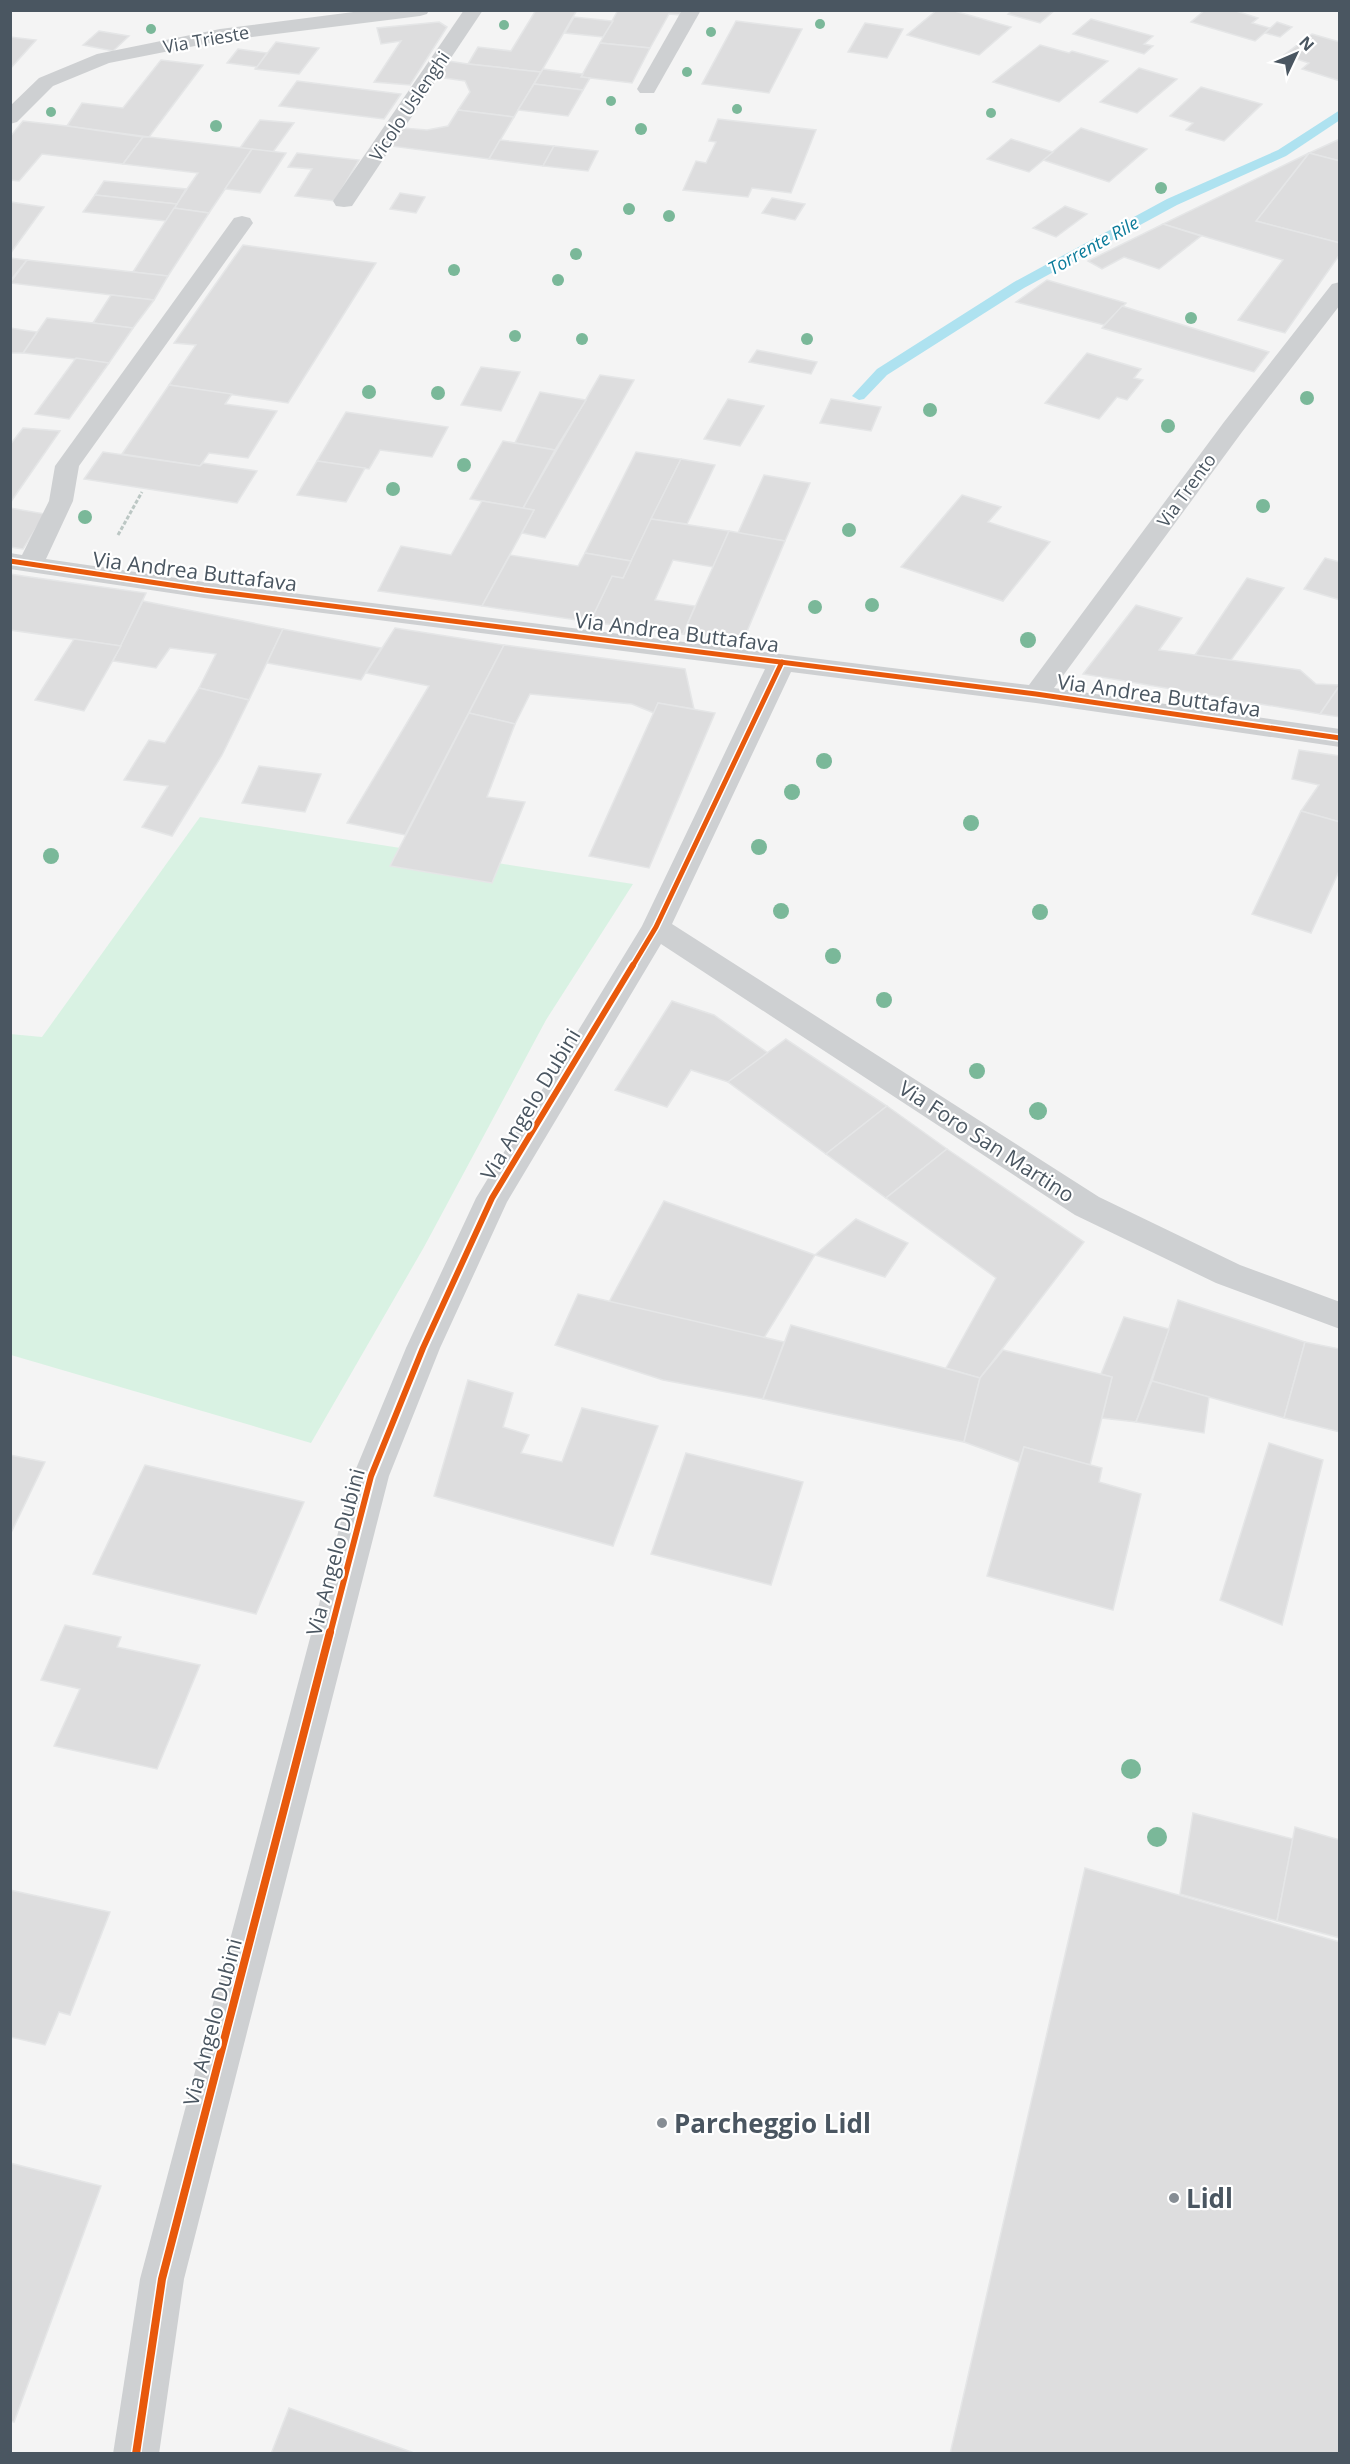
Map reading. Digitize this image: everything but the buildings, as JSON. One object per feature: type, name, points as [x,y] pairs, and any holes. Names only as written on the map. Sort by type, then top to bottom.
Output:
[{"type":"street","name":"Via Trieste","points":[[10,118],[46,82],[104,58],[220,35],[420,10]]},
{"type":"street","name":"Vicolo Uslenghi","points":[[344,201],[474,10]]},
{"type":"street","points":[[647,89],[692,10]]},
{"type":"street","points":[[21,563],[61,501],[67,466],[242,223]]},
{"type":"street","name":"Via Trento","points":[[1036,694],[1233,427],[1340,290]]},
{"type":"street","name":"Via Andrea Buttafava","points":[[21,563],[204,590],[1036,694],[1340,738]]},
{"type":"street","name":"Via Angelo Dubini","points":[[136,2454],[162,2278],[371,1476],[423,1348],[492,1198],[656,927],[782,662]]},
{"type":"street","name":"Via Foro San Martino","points":[[656,927],[1087,1206],[1228,1274],[1340,1316]]},
{"type":"street","name":"Via Angelo Dubini","points":[[114,2454],[145,2400]]},
{"type":"green space","points":[[200,817],[633,884],[546,1020],[424,1247],[311,1443],[11,1355],[10,1034],[42,1037]]},
{"type":"waterway","name":"Torrente Rile","points":[[859,396],[882,372],[1019,285],[1172,202],[1282,153],[1340,114]]},
{"type":"cycle path","points":[[10,561],[204,590],[1036,694],[1340,738]]},
{"type":"cycle path","points":[[136,2454],[162,2279],[371,1476],[423,1348],[492,1198],[656,927],[782,662]]},
{"type":"place","name":"Parcheggio Lidl","points":[[662,2123]]},
{"type":"place","name":"Lidl","points":[[1174,2198]]}]
